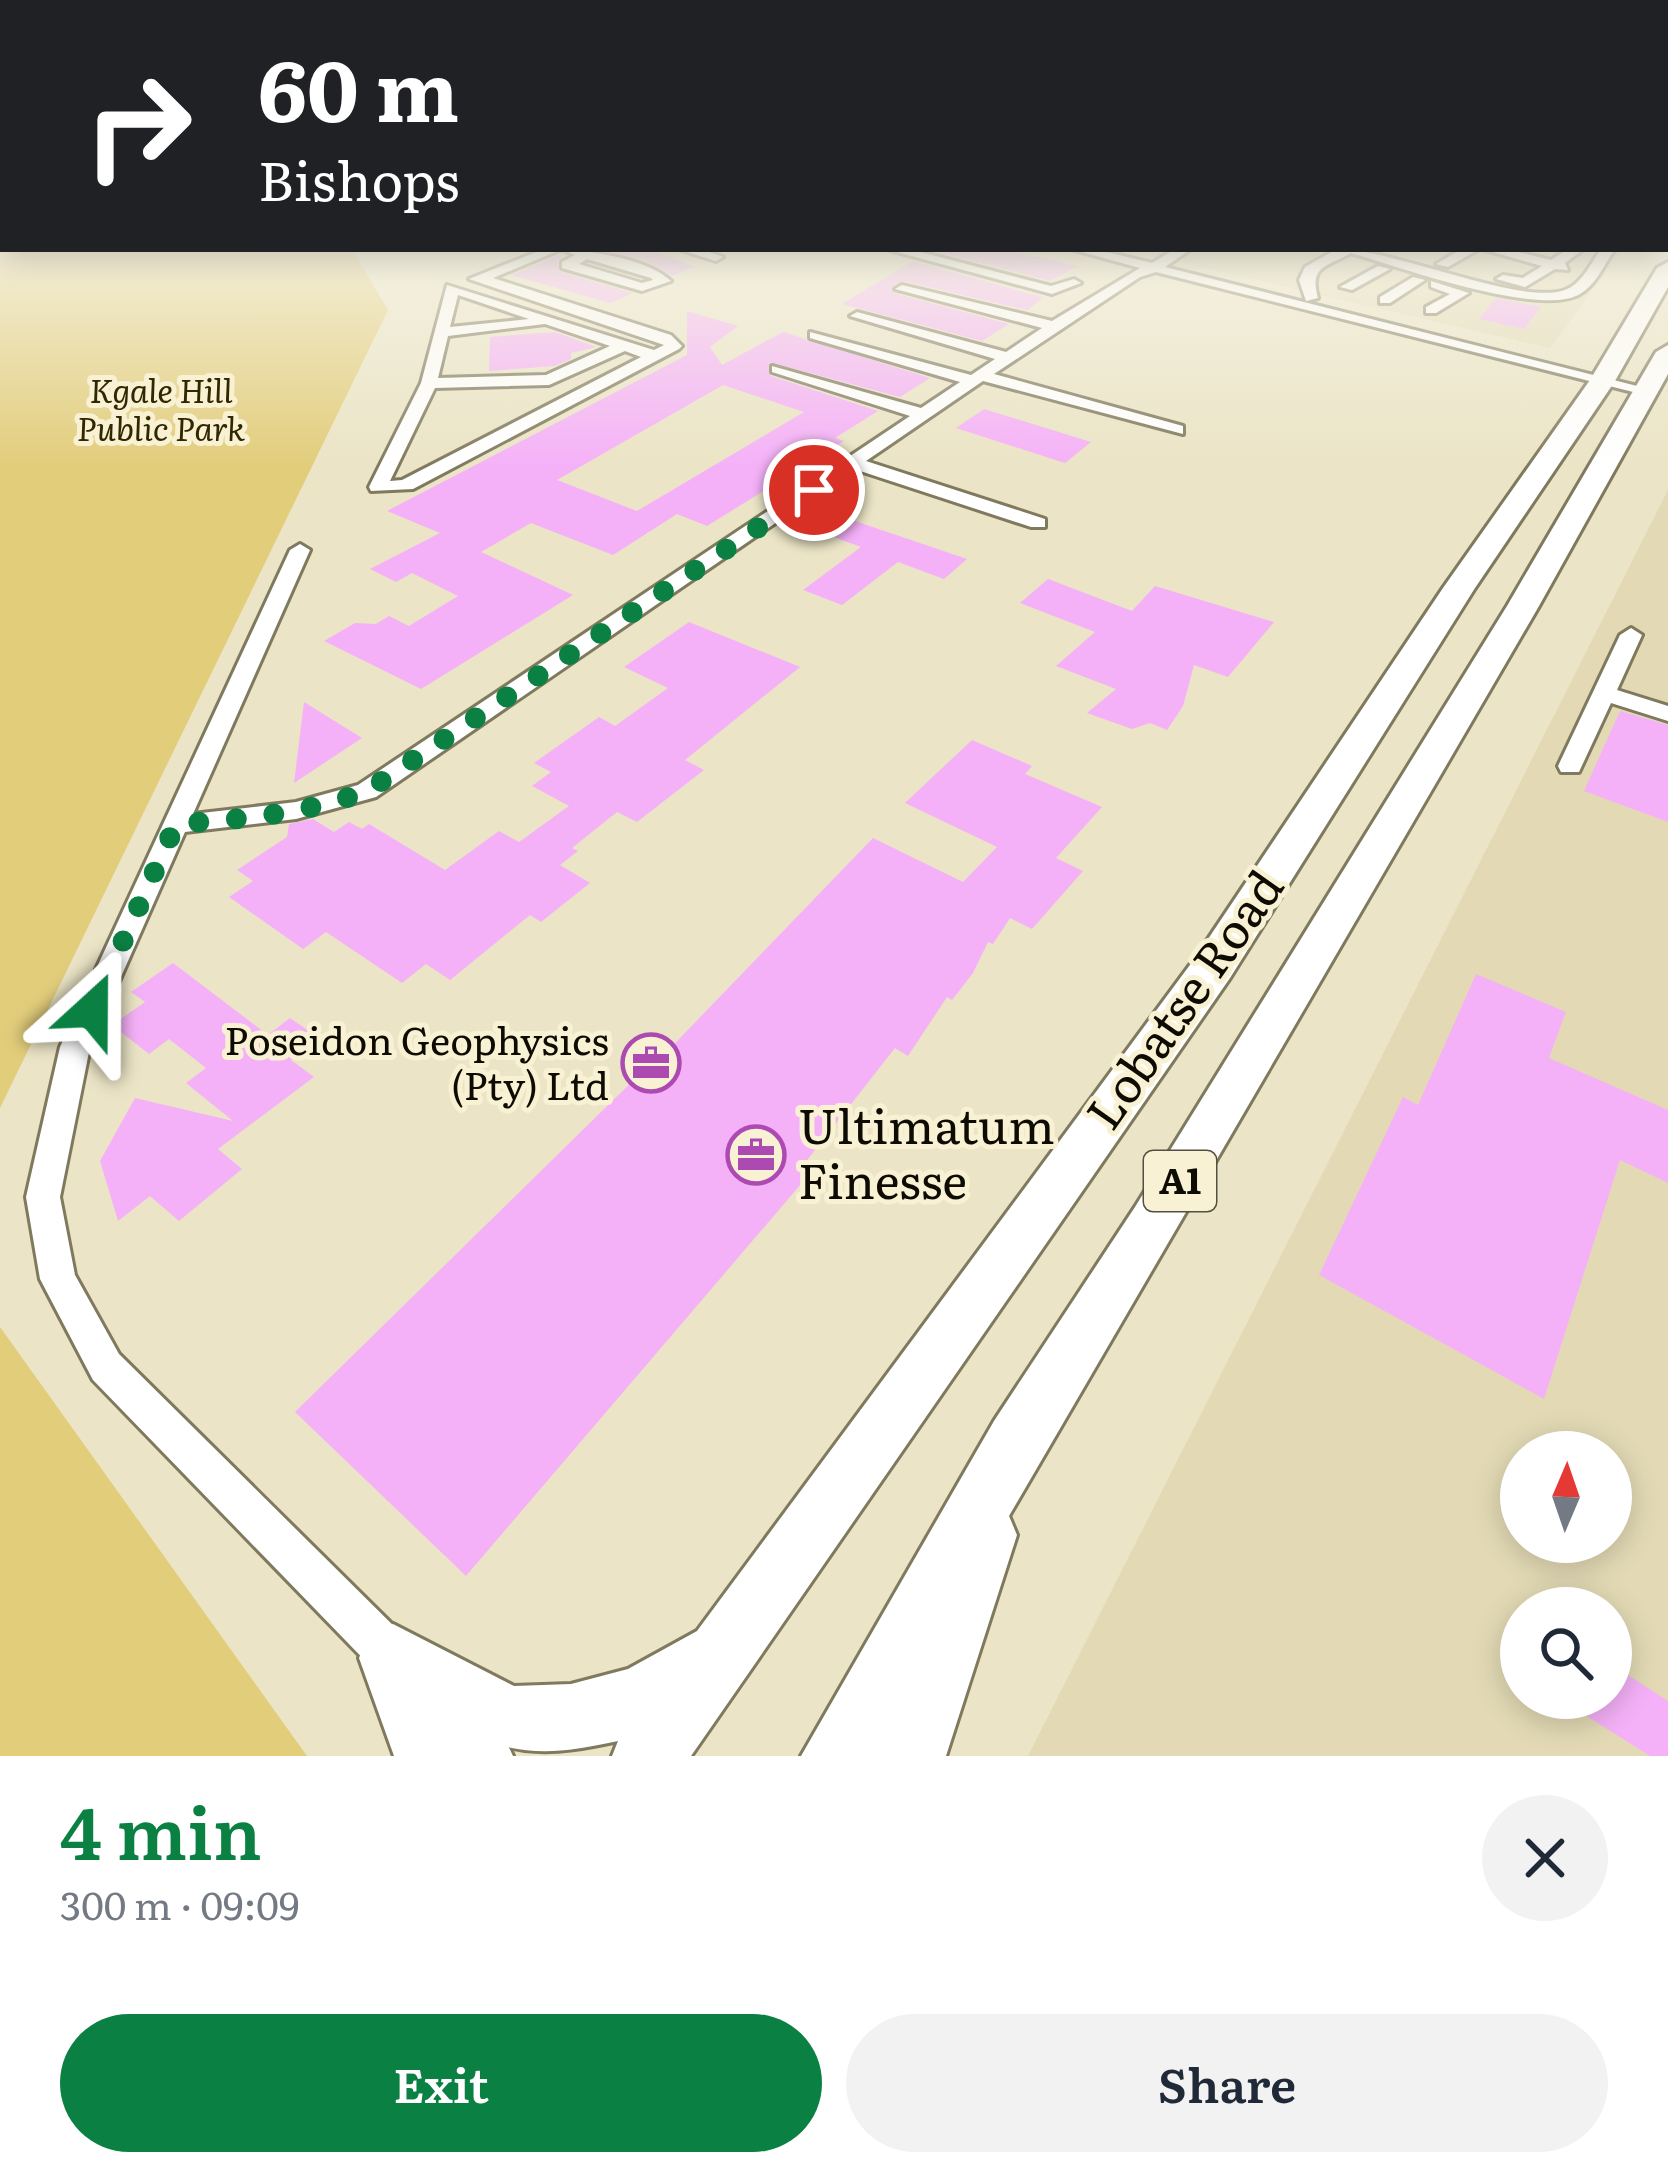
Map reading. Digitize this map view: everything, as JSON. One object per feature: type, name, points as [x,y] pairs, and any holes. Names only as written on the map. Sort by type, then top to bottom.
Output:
[{"type":"highway","name":"A1","points":[[1604,374],[1649,303]]},
{"type":"highway","name":"Lobatse Road","points":[[648,1756],[1214,966],[1604,374]]},
{"type":"highway","name":"Lobatse Road","points":[[837,1756],[1016,1443],[1154,1225],[1657,374]]},
{"type":"highway","points":[[910,1756],[1016,1443]]},
{"type":"highway","points":[[393,1658],[509,1721],[571,1719],[668,1689],[731,1641]]},
{"type":"highway","points":[[393,1658],[430,1756]]},
{"type":"street","points":[[449,303],[429,383],[378,487],[406,485],[658,357],[674,342],[559,303]]},
{"type":"street","points":[[495,303],[658,357]]},
{"type":"street","points":[[959,303],[1054,326]]},
{"type":"street","points":[[176,824],[264,818],[321,807],[367,791],[1090,303]]},
{"type":"street","points":[[1309,303],[1604,374],[1657,374]]},
{"type":"street","points":[[1330,303],[1604,374]]},
{"type":"street","points":[[1431,310],[1444,303]]},
{"type":"street","points":[[442,332],[548,321],[578,309]]},
{"type":"street","points":[[856,316],[1011,358]]},
{"type":"street","points":[[815,335],[1178,430]]},
{"type":"street","points":[[549,380],[623,346]]},
{"type":"street","points":[[778,369],[925,415]]},
{"type":"street","points":[[429,383],[549,380],[587,393]]},
{"type":"street","points":[[853,464],[1038,523]]},
{"type":"street","points":[[300,550],[75,1047],[43,1197],[58,1279],[106,1367],[490,1756]]},
{"type":"street","points":[[1570,766],[1630,635]]},
{"type":"street","points":[[1605,694],[1668,714]]},
{"type":"shaded area","points":[[1355,303],[1583,303],[1550,348]]},
{"type":"shaded area","points":[[1668,490],[1668,1756],[1028,1756]]},
{"type":"green space","name":"Kgale Hill Public Park","points":[[0,303],[384,303],[388,310],[0,1108]]},
{"type":"green space","points":[[0,1327],[307,1756],[0,1756]]},
{"type":"building","points":[[931,303],[1009,324],[982,341],[842,304]]},
{"type":"building","points":[[997,303],[1036,303],[1027,310]]},
{"type":"building","points":[[1492,303],[1541,307],[1524,329],[1479,319]]},
{"type":"building","points":[[687,311],[738,326],[710,347],[722,365],[783,332],[930,378],[900,397],[769,362],[771,376],[878,411],[835,438],[844,441],[707,526],[677,514],[613,555],[531,523],[481,552],[573,595],[421,689],[324,641],[355,623],[376,624],[389,616],[409,626],[458,596],[412,573],[396,582],[370,569],[440,533],[387,511],[687,355]],"holes":[[[723,385],[804,412],[637,511],[557,480]]]},
{"type":"building","points":[[555,332],[596,347],[571,353],[571,359],[555,366],[489,371],[490,337]]},
{"type":"building","points":[[984,409],[1091,442],[1065,463],[956,428]]},
{"type":"building","points":[[852,520],[967,559],[944,579],[898,562],[842,605],[803,590],[861,547],[831,536]]},
{"type":"building","points":[[1048,579],[1132,611],[1155,586],[1274,622],[1228,677],[1194,665],[1183,706],[1167,730],[1150,723],[1132,729],[1087,713],[1116,689],[1056,666],[1095,632],[1020,603]]},
{"type":"building","points":[[689,622],[800,667],[685,760],[704,770],[637,822],[617,812],[572,848],[578,851],[560,865],[590,883],[541,922],[530,915],[450,980],[426,964],[402,983],[326,932],[303,949],[229,897],[253,881],[237,870],[287,837],[289,824],[313,819],[334,832],[349,822],[362,829],[369,824],[445,870],[499,831],[519,842],[569,806],[532,786],[551,772],[534,763],[599,717],[615,726],[668,688],[624,667]]},
{"type":"building","points":[[304,702],[362,738],[294,783]]},
{"type":"building","points":[[1620,711],[1668,725],[1668,822],[1584,791]]},
{"type":"building","points":[[972,740],[1032,766],[1025,774],[1102,807],[1056,858],[1083,871],[1032,929],[1010,918],[993,944],[988,942],[973,973],[952,1000],[947,997],[908,1056],[895,1048],[804,1164],[813,1170],[466,1576],[295,1412],[654,1065],[873,838],[963,882],[997,847],[905,803]]},
{"type":"building","points":[[173,963],[268,1035],[290,1018],[319,1038],[291,1060],[314,1077],[218,1149],[242,1169],[179,1221],[150,1196],[118,1221],[100,1161],[135,1098],[233,1121],[186,1083],[206,1068],[169,1039],[149,1054],[112,1025],[145,1002],[131,992]]},
{"type":"building","points":[[1476,974],[1566,1012],[1549,1058],[1668,1110],[1668,1183],[1620,1160],[1544,1399],[1319,1275],[1403,1097],[1418,1105]]},
{"type":"building","points":[[1632,1678],[1668,1701],[1668,1756],[1650,1756],[1591,1719],[1632,1719]]},
{"type":"place","name":"Poseidon Geophysics (Pty) Ltd","points":[[651,1063]]},
{"type":"place","name":"Ultimatum Finesse","points":[[756,1155]]},
{"type":"route","points":[[92,1010],[176,824],[264,818],[321,807],[367,791],[814,490]]}]
